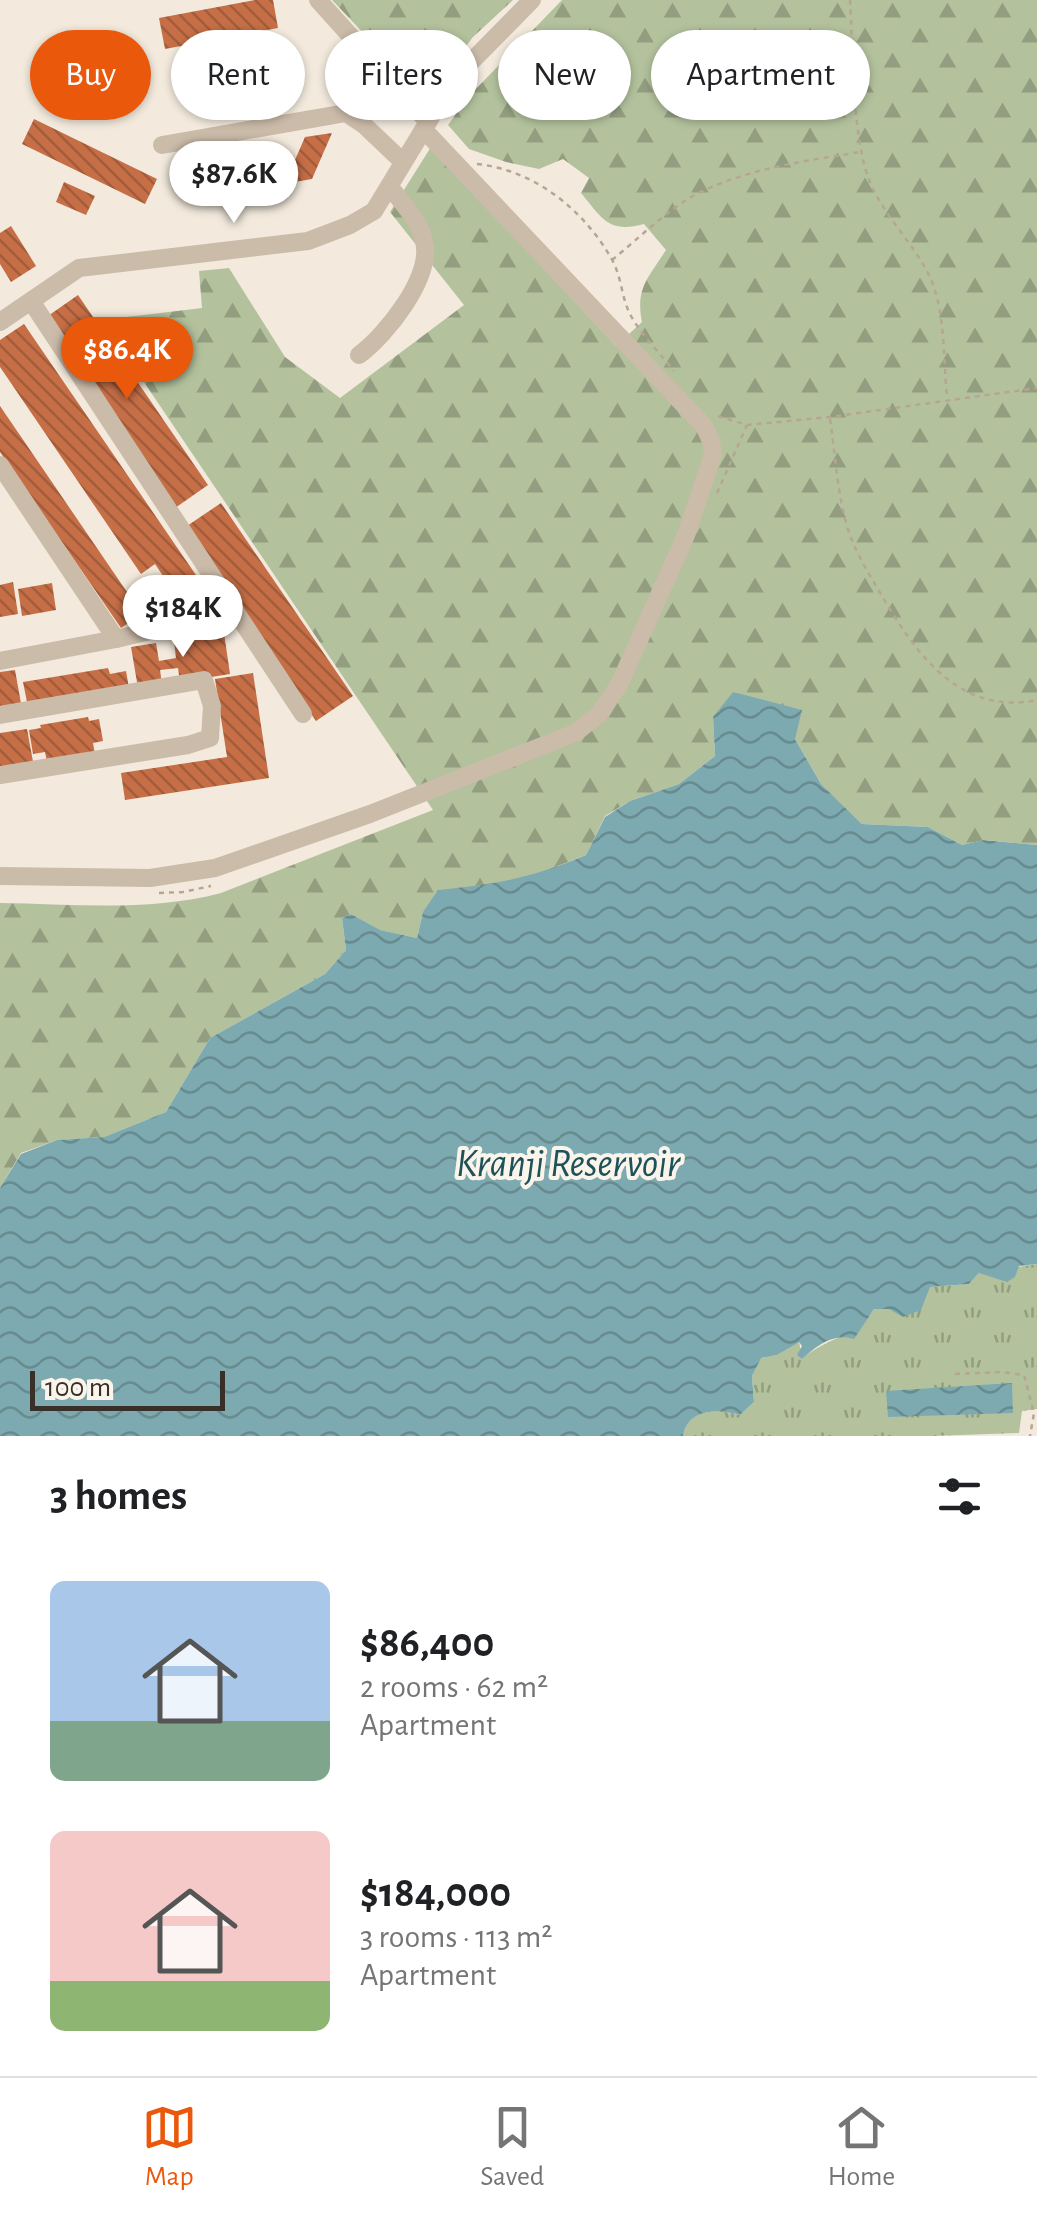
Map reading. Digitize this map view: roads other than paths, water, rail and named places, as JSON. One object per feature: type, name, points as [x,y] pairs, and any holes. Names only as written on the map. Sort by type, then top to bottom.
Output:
[{"type":"street","points":[[0,876],[150,878],[215,868],[370,814],[575,733],[599,714],[619,685],[686,535],[709,472],[712,441],[704,426],[452,161],[318,0]]},
{"type":"street","points":[[0,322],[79,268],[326,237],[374,211],[463,70],[532,0]]},
{"type":"street","points":[[162,145],[346,113],[403,162]]},
{"type":"street","points":[[359,355],[374,344],[404,305],[425,256],[420,230],[390,188]]},
{"type":"street","points":[[31,300],[304,714]]},
{"type":"street","points":[[0,465],[116,639]]},
{"type":"street","points":[[0,661],[234,611]]},
{"type":"street","points":[[0,715],[204,680],[212,706],[210,738],[188,746],[0,775]]},
{"type":"water","name":"Kranji Reservoir","points":[[733,692],[802,710],[795,739],[821,784],[862,824],[928,827],[962,845],[983,840],[1037,845],[1037,1264],[1019,1266],[1015,1277],[1007,1282],[979,1273],[969,1284],[930,1287],[921,1310],[903,1317],[889,1309],[874,1309],[854,1339],[832,1339],[802,1359],[797,1355],[802,1346],[799,1342],[777,1355],[761,1358],[752,1376],[754,1402],[740,1415],[697,1415],[683,1436],[0,1436],[0,1188],[21,1154],[57,1140],[104,1137],[166,1112],[210,1038],[325,974],[346,950],[342,918],[351,914],[380,930],[417,938],[423,912],[438,890],[514,879],[586,855],[605,817],[630,801],[679,784],[715,756],[713,717]]},
{"type":"water","points":[[1012,1383],[1013,1413],[888,1417],[886,1391]]}]
